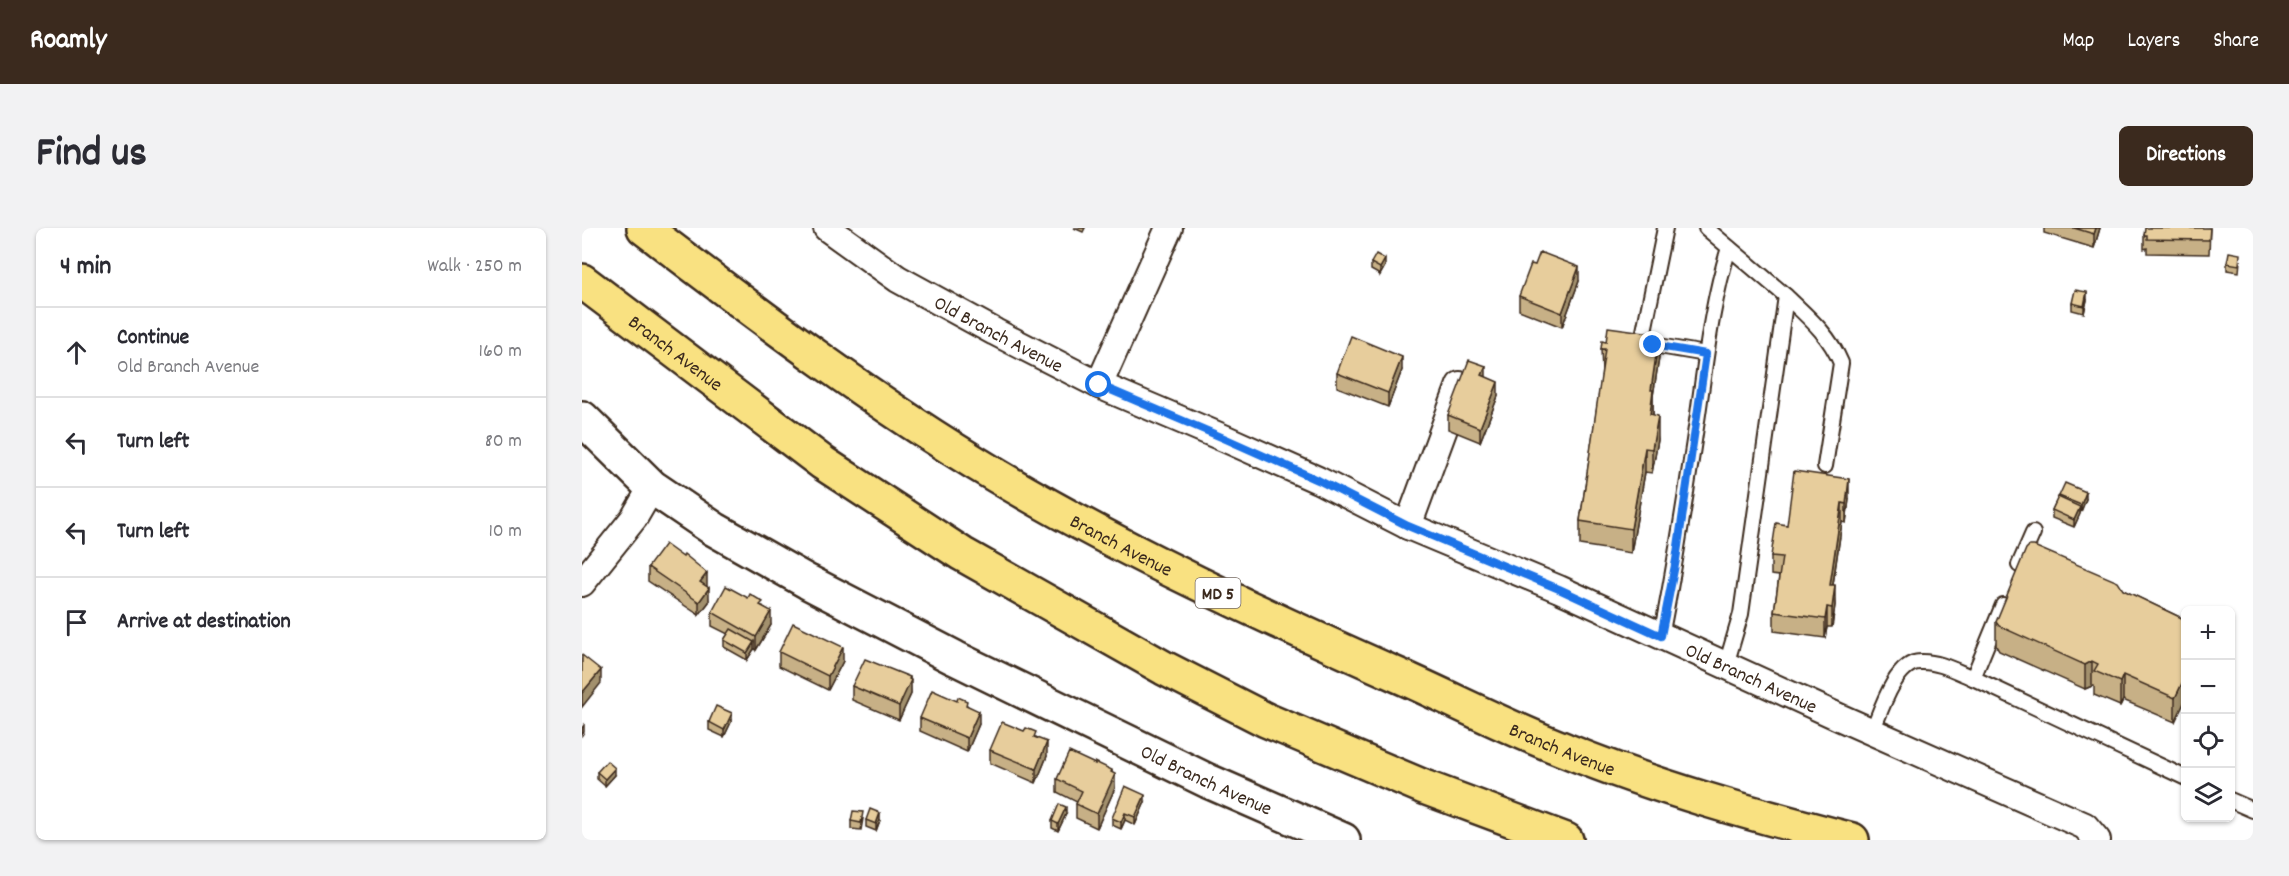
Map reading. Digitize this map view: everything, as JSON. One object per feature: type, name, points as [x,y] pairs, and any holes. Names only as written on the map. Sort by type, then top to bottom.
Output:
[{"type":"highway","name":"Branch Avenue","points":[[644,228],[716,283],[904,418],[997,476],[1120,544],[1281,623],[1563,750],[1741,811],[1852,840]]},
{"type":"highway","name":"Branch Avenue","points":[[582,281],[823,463],[972,559],[1164,668],[1266,720],[1424,787],[1566,840]]},
{"type":"street","name":"Old Branch Avenue","points":[[826,228],[898,279],[1099,385],[1307,476],[1408,526],[1559,589],[2085,826],[2097,840]]},
{"type":"street","points":[[1099,385],[1168,228]]},
{"type":"street","points":[[1408,526],[1466,368]]},
{"type":"street","name":"Old Branch Avenue","points":[[582,418],[652,487],[714,530],[808,582],[955,658],[1208,781],[1343,840]]},
{"type":"street","points":[[582,583],[634,518],[652,487]]},
{"type":"lane","points":[[1665,228],[1643,336],[1653,345],[1706,354]]},
{"type":"lane","points":[[1706,228],[1786,296],[1823,331],[1834,347],[1841,363],[1825,466]]},
{"type":"lane","points":[[1661,636],[1676,560],[1706,354],[1720,275],[1729,248]]},
{"type":"lane","points":[[1726,665],[1741,614],[1786,296]]},
{"type":"lane","points":[[2016,575],[2033,533]]},
{"type":"lane","points":[[1973,678],[2007,595]]},
{"type":"lane","points":[[1872,732],[1893,682],[1909,665],[1918,661],[1944,666],[1973,678],[2181,776]]},
{"type":"lane","points":[[2235,802],[2253,810]]},
{"type":"building","points":[[2074,228],[2096,228],[2094,234]]},
{"type":"building","points":[[2145,228],[2210,228],[2209,240],[2147,239],[2147,235],[2144,235]]},
{"type":"building","points":[[1540,252],[1579,267],[1562,313],[1519,296],[1531,264],[1535,265]]},
{"type":"building","points":[[2229,252],[2240,254],[2239,265],[2227,263]]},
{"type":"building","points":[[1376,254],[1385,259],[1380,268],[1371,263]]},
{"type":"building","points":[[2075,290],[2087,292],[2084,306],[2072,303]]},
{"type":"building","points":[[1608,327],[1659,334],[1650,414],[1658,416],[1652,449],[1645,448],[1631,529],[1580,521],[1605,349],[1601,349],[1602,341],[1606,342]]},
{"type":"building","points":[[1351,336],[1402,357],[1388,393],[1337,373]]},
{"type":"building","points":[[1469,360],[1486,366],[1482,375],[1498,382],[1480,428],[1448,415]]},
{"type":"building","points":[[1794,471],[1849,479],[1846,504],[1842,503],[1830,585],[1835,585],[1832,608],[1827,607],[1825,619],[1774,612],[1782,557],[1771,556],[1776,523],[1787,525]]},
{"type":"building","points":[[2065,483],[2086,492],[2081,505],[2059,496]]},
{"type":"building","points":[[2058,497],[2080,507],[2074,520],[2052,510]]},
{"type":"building","points":[[665,544],[683,557],[684,554],[707,573],[700,582],[709,588],[699,602],[648,567]]},
{"type":"building","points":[[2034,546],[2118,582],[2123,590],[2181,618],[2181,685],[2175,698],[2123,675],[2120,682],[2094,671],[2098,664],[2092,661],[2085,665],[1999,626],[1996,622],[2026,549]]},
{"type":"building","points":[[726,586],[748,598],[750,594],[763,602],[760,605],[771,611],[756,637],[712,612]]},
{"type":"building","points":[[793,623],[843,647],[828,676],[779,652]]},
{"type":"building","points":[[731,629],[754,642],[747,653],[724,640]]},
{"type":"building","points":[[582,655],[601,670],[582,693]]},
{"type":"building","points":[[865,659],[910,677],[911,680],[899,706],[852,686]]},
{"type":"building","points":[[932,690],[957,701],[958,697],[967,701],[966,705],[979,711],[967,738],[920,718]]},
{"type":"building","points":[[716,706],[732,713],[724,730],[709,722]]},
{"type":"building","points":[[1002,722],[1024,731],[1026,728],[1036,732],[1034,737],[1047,742],[1036,769],[990,750]]},
{"type":"building","points":[[1069,752],[1112,770],[1111,772],[1115,774],[1097,814],[1076,804],[1082,791],[1057,779]]},
{"type":"building","points":[[607,761],[615,768],[605,779],[597,772]]},
{"type":"building","points":[[1125,786],[1145,795],[1135,817],[1125,813],[1121,822],[1112,818]]},
{"type":"building","points":[[1059,804],[1066,807],[1058,824],[1052,821]]},
{"type":"building","points":[[870,809],[880,813],[876,824],[866,820]]},
{"type":"building","points":[[853,811],[863,812],[861,823],[851,821]]},
{"type":"route","points":[[1099,385],[1318,480],[1408,526],[1559,589],[1661,636],[1676,560],[1706,354],[1653,345]]}]
